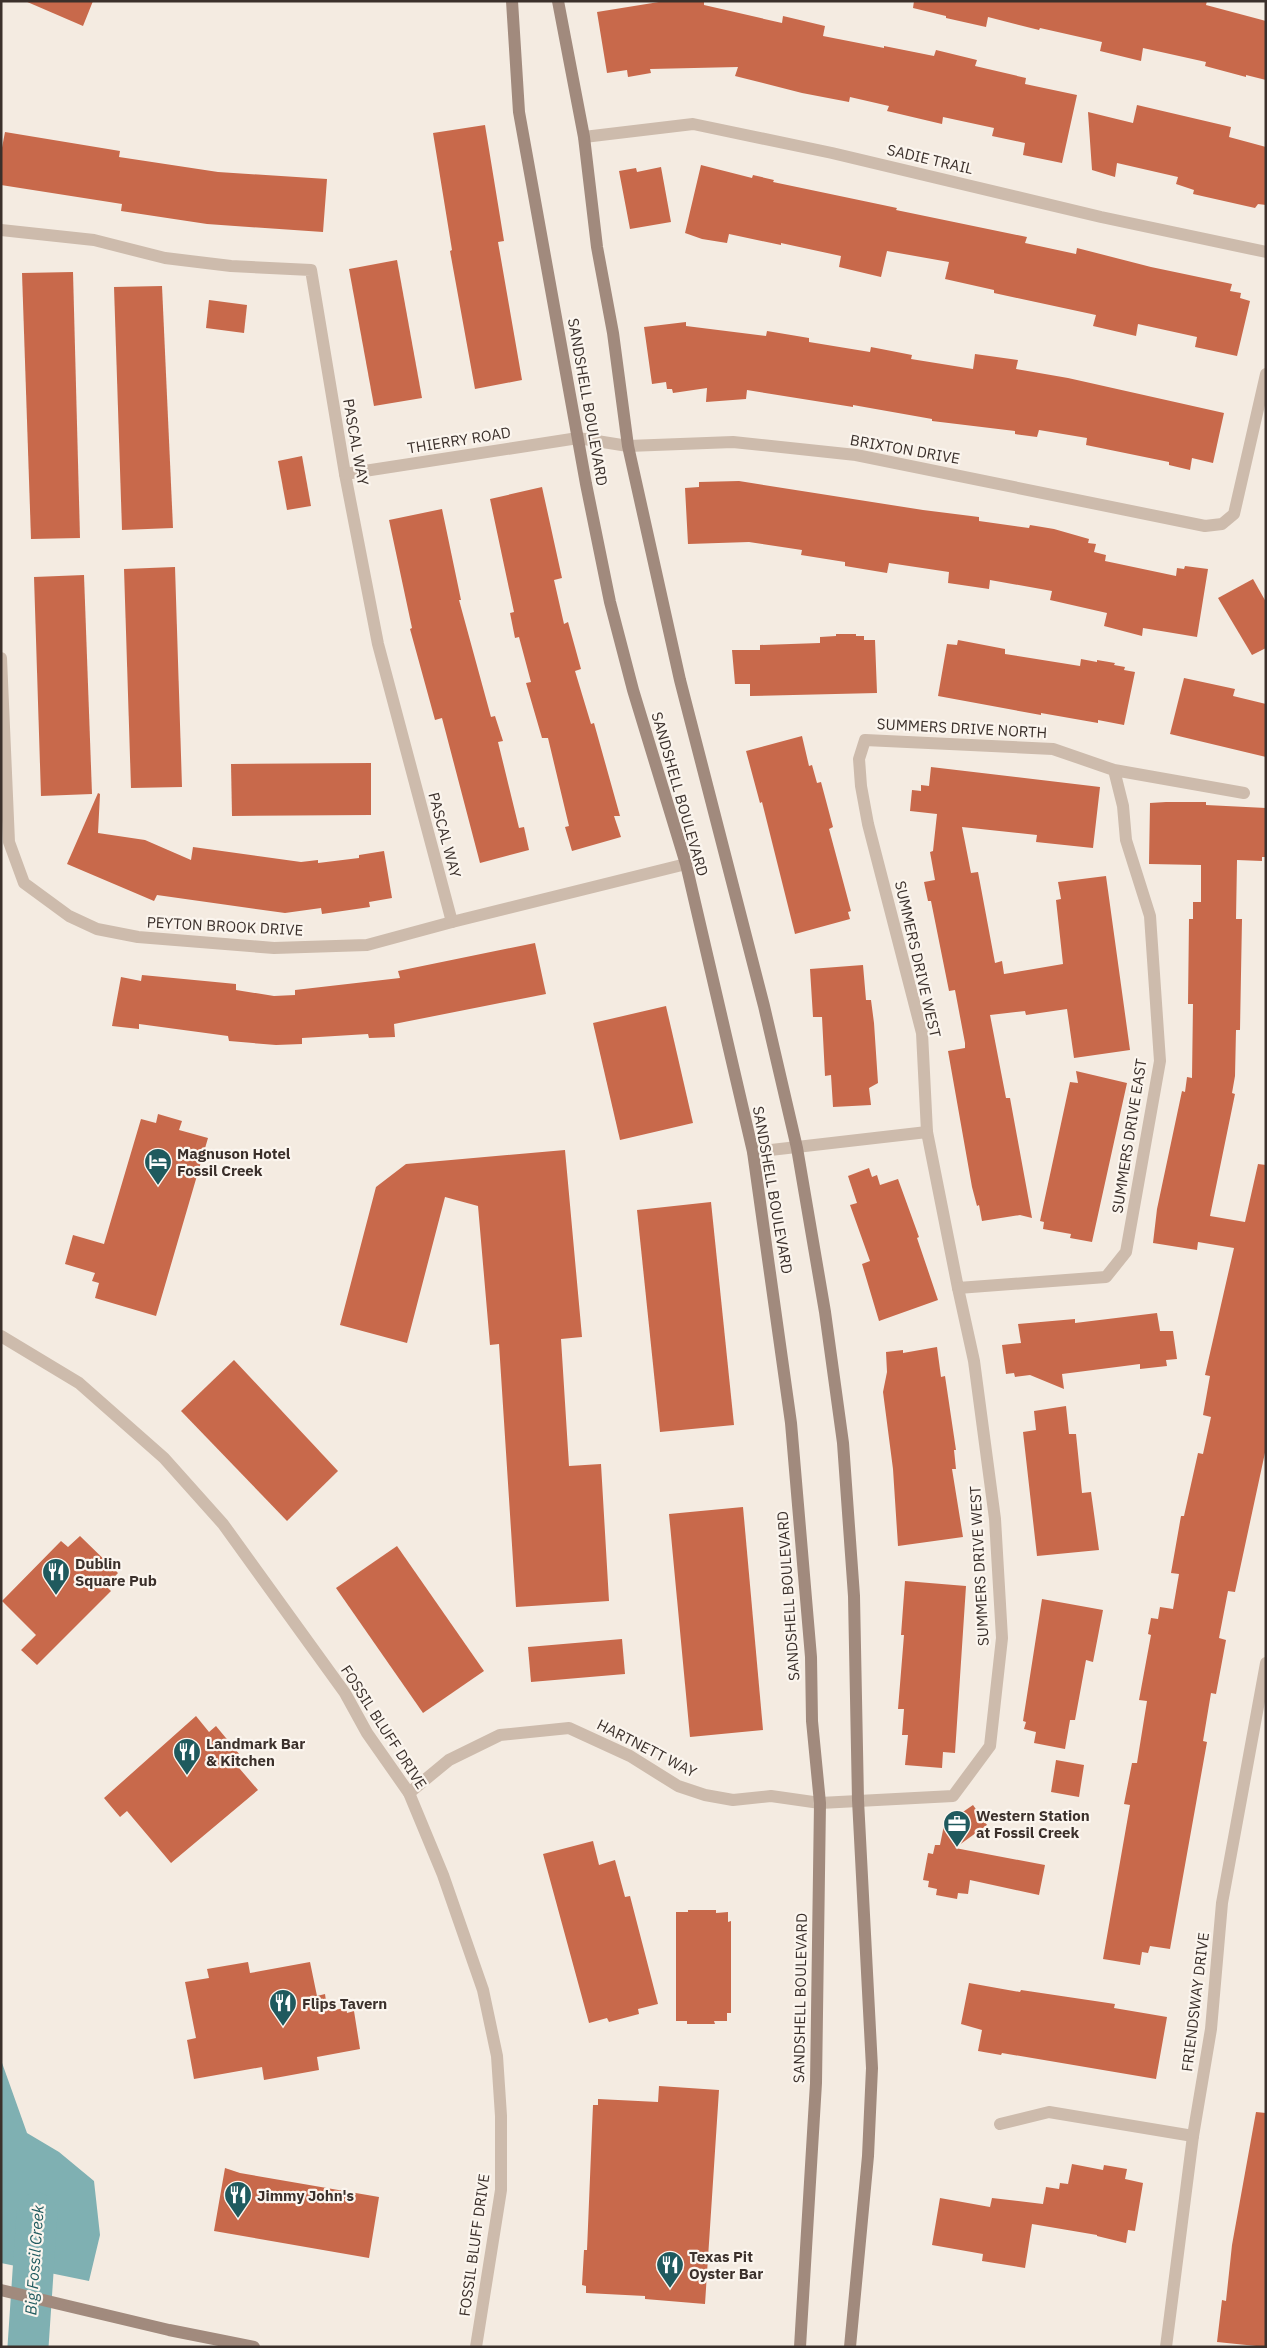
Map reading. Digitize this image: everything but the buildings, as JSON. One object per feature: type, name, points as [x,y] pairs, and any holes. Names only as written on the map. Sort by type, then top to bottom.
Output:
[{"type":"street","name":"SANDSHELL BOULEVARD","points":[[512,1],[520,112],[578,438],[610,602],[633,690],[686,864],[753,1152],[791,1424],[811,1657],[812,1720],[820,1802],[816,2083],[800,2347]]},
{"type":"street","name":"SANDSHELL BOULEVARD","points":[[558,1],[584,137],[596,247],[613,333],[628,446],[680,680],[764,1006],[797,1148],[825,1312],[843,1443],[854,1596],[858,1800],[872,2068],[868,2156],[850,2347]]},
{"type":"street","name":"SADIE TRAIL","points":[[584,137],[694,124],[832,153],[1101,217],[1266,252]]},
{"type":"street","name":"PASCAL WAY","points":[[1,230],[94,240],[165,258],[231,266],[311,270],[345,474],[378,644],[452,922]]},
{"type":"street","name":"BRIXTON DRIVE","points":[[578,438],[628,446],[733,442],[856,455],[1205,526],[1222,524],[1234,514],[1266,374]]},
{"type":"street","name":"THIERRY ROAD","points":[[345,474],[578,438]]},
{"type":"street","name":"PEYTON BROOK DRIVE","points":[[1,658],[9,842],[24,883],[69,916],[97,929],[138,937],[274,948],[367,946],[452,922],[686,864]]},
{"type":"street","name":"SUMMERS DRIVE NORTH","points":[[865,740],[1053,749],[1114,770]]},
{"type":"street","name":"SUMMERS DRIVE WEST","points":[[858,1800],[953,1796],[990,1746],[1002,1638],[995,1520],[974,1361],[927,1132],[922,1033],[868,824],[861,786],[860,759],[865,740]]},
{"type":"street","points":[[1114,770],[1244,793]]},
{"type":"street","name":"SUMMERS DRIVE EAST","points":[[958,1288],[1106,1277],[1126,1252],[1160,1061],[1150,916],[1126,840],[1123,806],[1114,770]]},
{"type":"street","points":[[753,1152],[927,1132]]},
{"type":"street","name":"FOSSIL BLUFF DRIVE","points":[[1,1336],[79,1383],[164,1458],[223,1524],[345,1693],[367,1733],[409,1793],[442,1875],[483,1990],[498,2056],[502,2116],[501,2190],[476,2347]]},
{"type":"street","name":"FRIENDSWAY DRIVE","points":[[1166,2347],[1192,2136],[1211,2029],[1222,1903],[1266,1664]]},
{"type":"street","name":"HARTNETT WAY","points":[[409,1793],[449,1760],[500,1735],[569,1728],[630,1756],[678,1786],[706,1795],[734,1800],[771,1796],[820,1802],[858,1800]]},
{"type":"street","points":[[1000,2124],[1049,2112],[1192,2136]]},
{"type":"street","points":[[1,2290],[169,2330],[254,2347]]},
{"type":"water","points":[[1,2060],[27,2133],[59,2152],[94,2181],[100,2235],[89,2281],[1,2263]]},
{"type":"waterway","name":"Big Fossil Creek","points":[[28,2347],[37,2213]]},
{"type":"place","name":"Magnuson Hotel Fossil Creek","points":[[158,1186]]},
{"type":"place","name":"Dublin Square Pub","points":[[56,1596]]},
{"type":"place","name":"Landmark Bar & Kitchen","points":[[187,1776]]},
{"type":"place","name":"Western Station at Fossil Creek","points":[[957,1848]]},
{"type":"place","name":"Flips Tavern","points":[[283,2027]]},
{"type":"place","name":"Jimmy John's","points":[[238,2219]]},
{"type":"place","name":"Texas Pit Oyster Bar","points":[[670,2289]]}]
